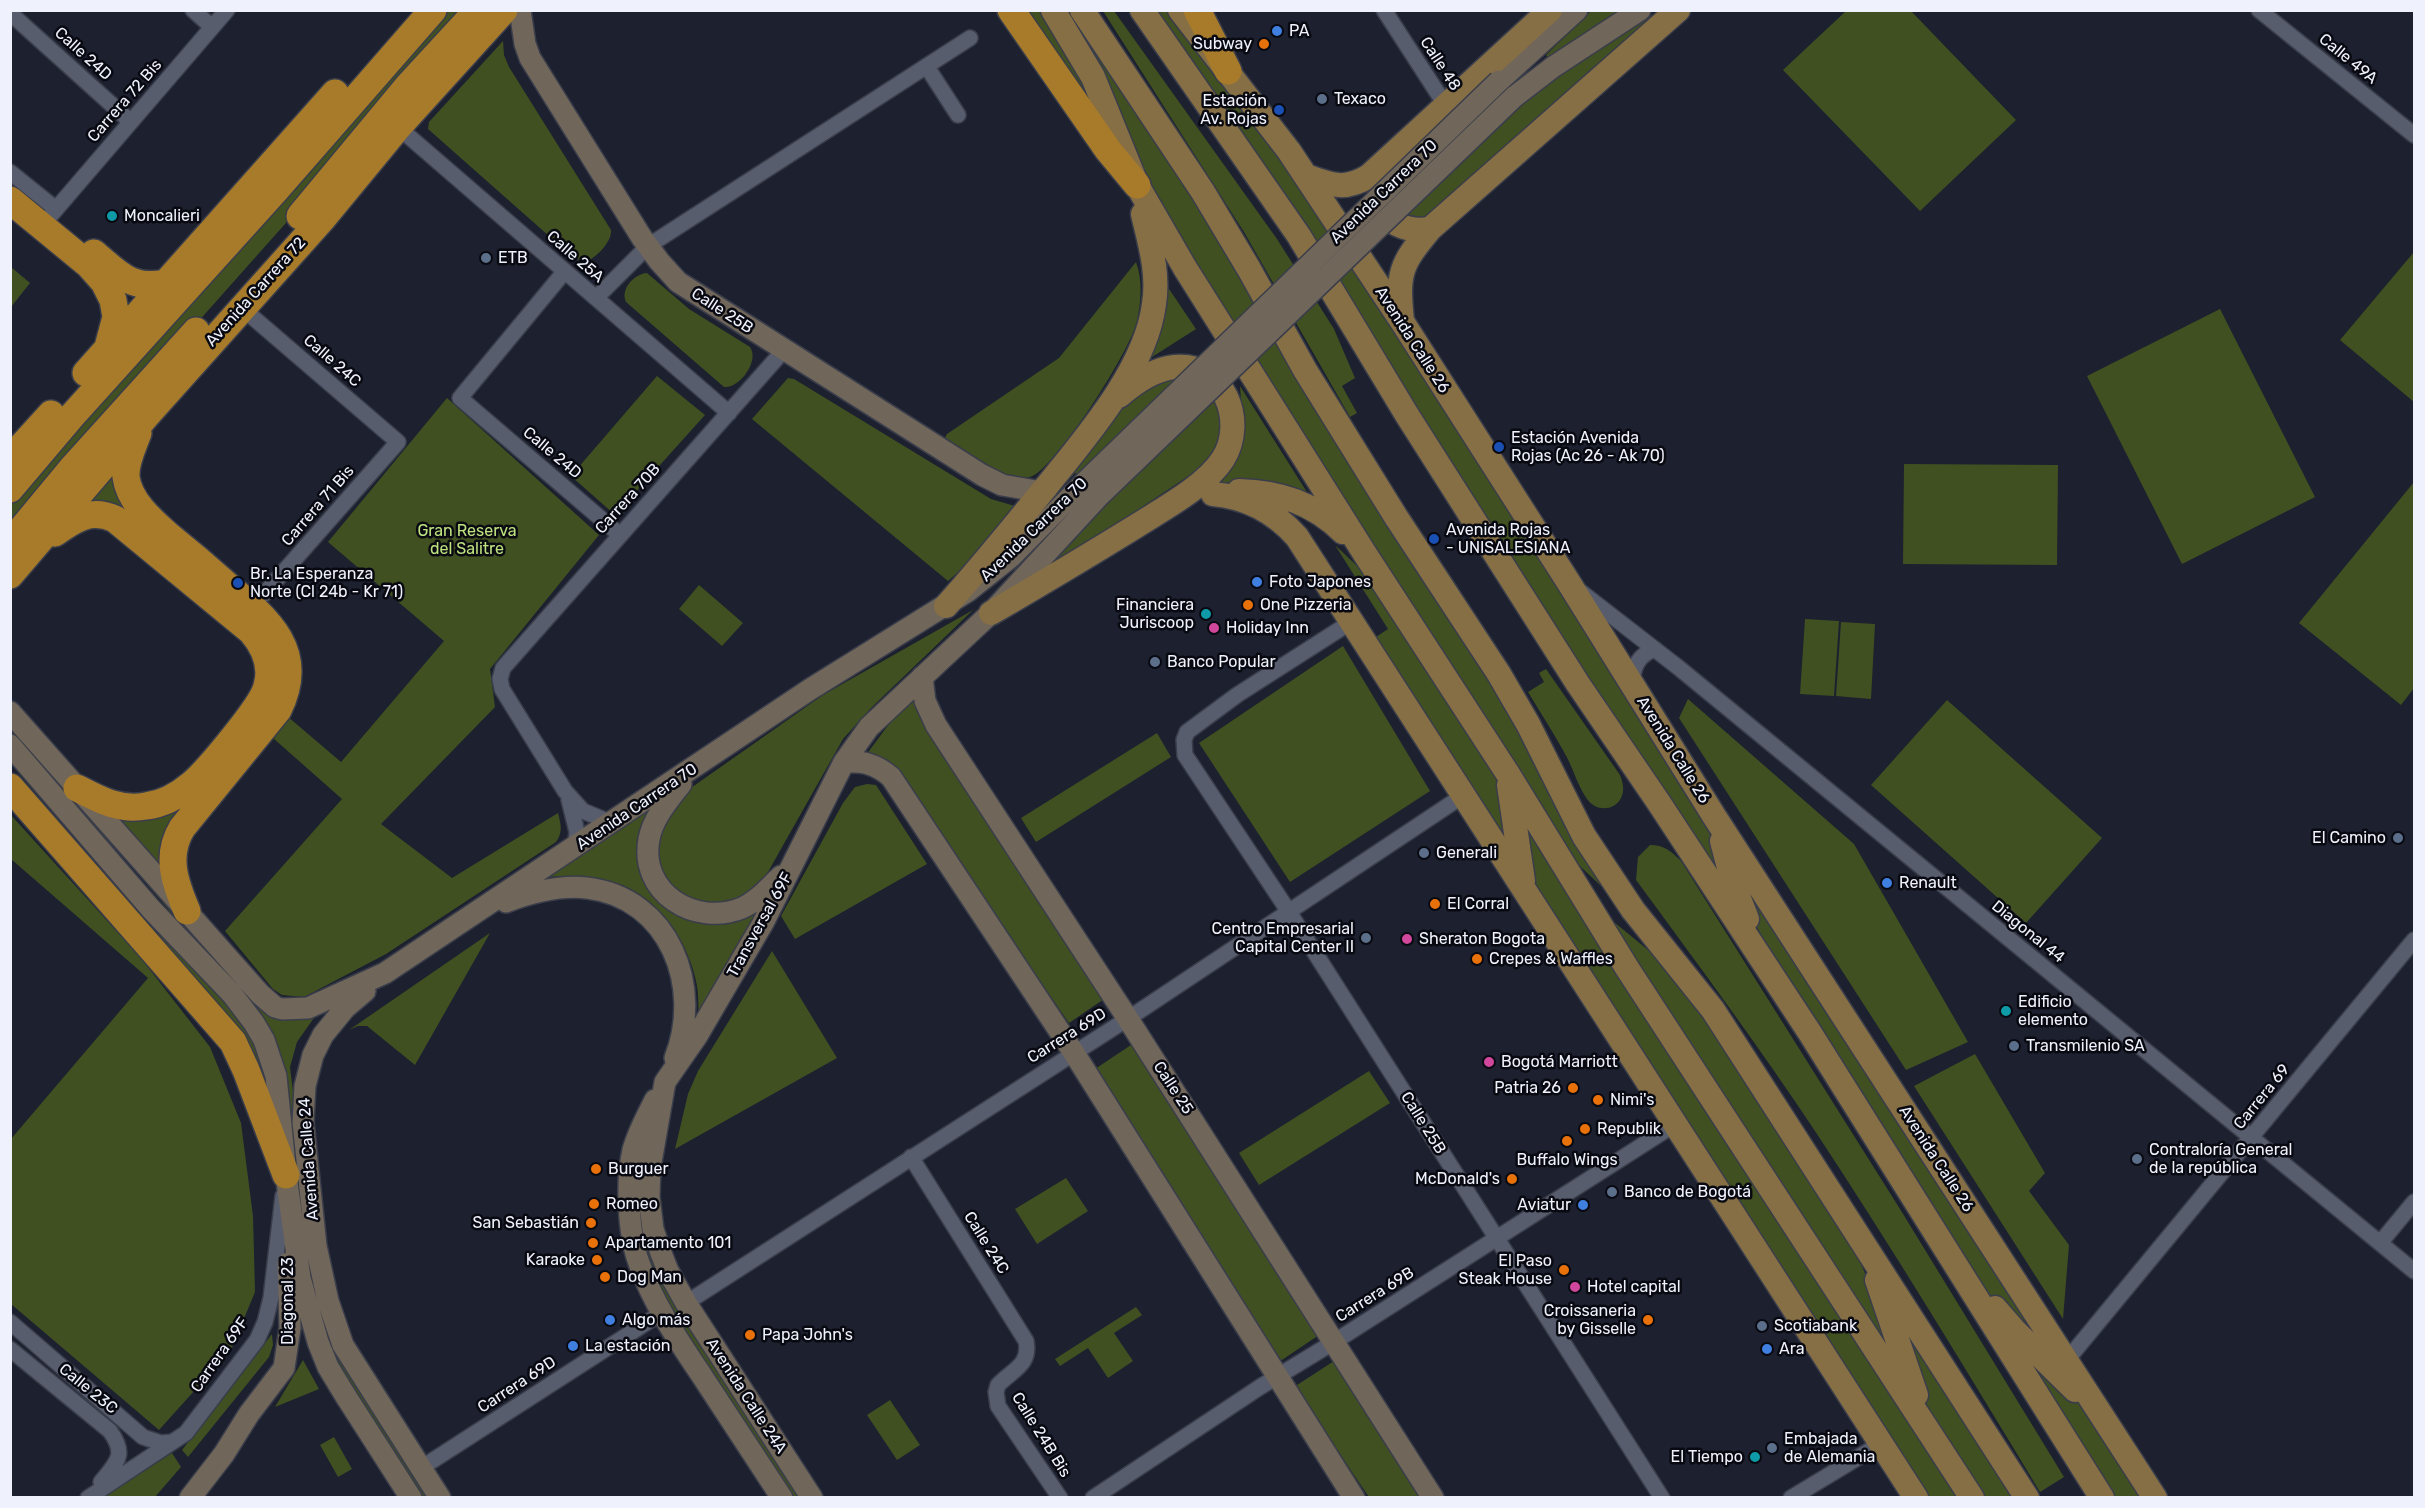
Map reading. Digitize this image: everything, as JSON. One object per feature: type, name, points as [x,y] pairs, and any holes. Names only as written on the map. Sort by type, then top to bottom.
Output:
[{"type":"highway","points":[[10,459],[407,10]]},
{"type":"highway","points":[[10,489],[71,417],[275,191],[433,10]]},
{"type":"highway","name":"Avenida Carrera 72","points":[[10,575],[21,547],[74,466],[290,228],[408,86],[478,10]]},
{"type":"highway","name":"Avenida Carrera 72","points":[[21,547],[146,416],[323,218],[398,128],[504,10]]},
{"type":"highway","points":[[1011,10],[1108,150],[1137,185]]},
{"type":"highway","points":[[1197,10],[1228,71]]},
{"type":"highway","points":[[10,184],[54,212],[111,268],[127,279],[144,286],[166,283]]},
{"type":"highway","points":[[10,200],[89,265],[104,282],[113,300],[116,317],[107,349]]},
{"type":"highway","points":[[290,228],[323,218]]},
{"type":"highway","points":[[77,788],[105,803],[124,807],[148,806],[169,799],[200,776],[259,705],[267,687],[269,666],[260,641],[165,546],[128,485],[126,469],[129,455],[146,416]]},
{"type":"highway","points":[[21,547],[89,514],[115,519],[165,546],[254,607],[270,623],[285,649],[288,673],[284,699],[272,720],[178,835],[174,844],[172,865],[177,888],[187,911]]},
{"type":"highway","points":[[10,787],[232,1042],[246,1070],[286,1175]]},
{"type":"main road","name":"Calle 25B","points":[[520,10],[525,44],[530,58],[648,246],[671,275],[689,290],[982,475],[1002,485],[1042,492]]},
{"type":"main road","points":[[1053,10],[1093,77],[1137,185],[1185,268],[1365,554],[1508,774],[1627,968],[1972,1497]]},
{"type":"main road","points":[[1082,10],[1203,192],[1305,370],[1396,517],[1499,674],[1528,724],[1584,836],[1633,910],[1713,1010],[2027,1497]]},
{"type":"main road","points":[[1142,10],[1299,236],[1407,415],[1566,665],[1781,989],[2102,1497]]},
{"type":"main road","name":"Avenida Calle 26","points":[[1180,10],[1306,176],[1403,323],[1714,816],[2156,1497]]},
{"type":"main road","points":[[1306,176],[1329,184],[1344,186],[1356,184],[1370,176],[1550,10]]},
{"type":"main road","name":"Avenida Carrera 70","points":[[844,762],[869,727],[991,613],[1092,489],[1499,81],[1577,10]]},
{"type":"main road","name":"Avenida Carrera 70","points":[[386,972],[693,770],[810,690],[946,606],[999,568],[1092,489],[1514,97],[1553,67],[1640,10]]},
{"type":"main road","points":[[1403,323],[1399,291],[1401,271],[1408,255],[1430,229],[1678,10]]},
{"type":"main road","points":[[1387,161],[1380,180],[1380,192],[1381,206],[1389,219],[1416,231],[1430,229]]},
{"type":"main road","points":[[946,606],[986,562],[1113,401],[1149,328],[1155,304],[1154,259],[1137,185]]},
{"type":"main road","points":[[991,613],[1172,504],[1209,475],[1229,448],[1233,430],[1233,414],[1221,387],[1208,374],[1193,368],[1176,367],[1161,370],[1143,378],[1113,401]]},
{"type":"main road","points":[[1172,504],[1213,494],[1260,492],[1295,500],[1331,520],[1365,554]]},
{"type":"main road","points":[[1213,494],[1250,502],[1269,512],[1286,525],[1315,563],[1350,622],[1677,1123],[1916,1497]]},
{"type":"main road","name":"Calle 25","points":[[922,676],[925,701],[936,725],[1128,1019],[1433,1497]]},
{"type":"main road","points":[[10,712],[260,994],[275,1007],[308,1008],[386,972]]},
{"type":"main road","name":"Avenida Calle 24","points":[[10,746],[102,854],[232,994],[264,1040],[276,1076],[300,1278],[318,1342],[328,1367],[411,1497]]},
{"type":"main road","points":[[844,762],[880,767],[891,777],[1074,1053],[1354,1497]]},
{"type":"main road","name":"Transversal 69F","points":[[665,1082],[697,1036],[763,923],[844,762]]},
{"type":"main road","points":[[693,770],[659,813],[649,841],[651,867],[656,882],[674,901],[697,913],[731,911],[755,901],[794,864]]},
{"type":"main road","points":[[1508,774],[1525,889]]},
{"type":"main road","points":[[1714,816],[1733,883],[1749,924],[1781,989]]},
{"type":"main road","points":[[1549,842],[1600,898],[1677,966]]},
{"type":"main road","points":[[102,854],[165,967]]},
{"type":"main road","points":[[470,917],[522,897],[559,887],[587,888],[609,893],[630,903],[646,915],[674,950],[680,965],[686,999],[677,1052],[665,1082]]},
{"type":"main road","name":"Avenida Calle 24","points":[[386,972],[345,1008],[320,1040],[306,1079],[303,1122],[316,1246],[337,1330],[352,1360],[440,1497]]},
{"type":"main road","name":"Avenida Calle 24A","points":[[665,1082],[650,1168],[649,1197],[653,1229],[661,1253],[686,1303],[812,1497]]},
{"type":"main road","name":"Avenida Calle 24A","points":[[665,1082],[640,1128],[633,1151],[630,1174],[634,1247],[644,1277],[663,1312],[782,1497]]},
{"type":"main road","name":"Diagonal 23","points":[[190,1497],[224,1454],[249,1414],[284,1368],[289,1344],[286,1175]]},
{"type":"main road","points":[[1848,1218],[1877,1280],[1928,1430]]},
{"type":"main road","points":[[1938,1238],[2015,1331],[2103,1415]]},
{"type":"main road","name":"Diagonal 23","points":[[172,1497],[211,1449],[249,1414]]},
{"type":"street","points":[[193,10],[213,27]]},
{"type":"street","name":"Carrera 72 Bis","points":[[54,212],[227,10]]},
{"type":"street","name":"Calle 48","points":[[1384,10],[1446,106]]},
{"type":"street","name":"Calle 49A","points":[[2259,10],[2415,135]]},
{"type":"street","name":"Calle 24D","points":[[10,13],[131,122]]},
{"type":"street","points":[[596,298],[648,246],[970,38]]},
{"type":"street","points":[[927,67],[958,115]]},
{"type":"street","name":"Calle 25A","points":[[398,128],[729,413]]},
{"type":"street","points":[[10,172],[54,212]]},
{"type":"street","name":"Calle 24D","points":[[565,271],[460,398],[620,535]]},
{"type":"street","name":"Calle 24C","points":[[242,308],[398,442]]},
{"type":"street","name":"Carrera 70B","points":[[566,791],[502,689],[501,673],[510,659],[784,350]]},
{"type":"street","name":"Carrera 71 Bis","points":[[264,594],[398,442]]},
{"type":"street","name":"Diagonal 44","points":[[1569,583],[1655,649],[2415,1271]]},
{"type":"street","name":"Calle 25B","points":[[1350,622],[1237,695],[1187,732],[1183,749],[1662,1497]]},
{"type":"street","points":[[1632,684],[1634,667],[1642,655],[1655,649]]},
{"type":"street","points":[[566,791],[583,811],[612,823]]},
{"type":"street","points":[[566,791],[576,822],[575,847]]},
{"type":"street","name":"Carrera 69D","points":[[686,1303],[1128,1019],[1464,795]]},
{"type":"street","name":"Carrera 69","points":[[2067,1360],[2415,940]]},
{"type":"street","name":"Carrera 69B","points":[[1093,1497],[1277,1377],[1677,1123]]},
{"type":"street","name":"Calle 24C","points":[[911,1157],[1026,1341],[1028,1349],[1021,1366],[1003,1380],[996,1392]]},
{"type":"street","name":"Carrera 69F","points":[[89,1497],[186,1433],[257,1340],[265,1322],[271,1298],[286,1175]]},
{"type":"street","points":[[2380,1243],[2415,1202]]},
{"type":"street","name":"Carrera 69D","points":[[421,1468],[663,1312]]},
{"type":"street","name":"Calle 23C","points":[[10,1322],[143,1437],[161,1443],[172,1442]]},
{"type":"street","name":"Calle 23C","points":[[10,1349],[110,1431],[116,1441],[119,1448],[118,1462],[89,1497]]},
{"type":"street","name":"Calle 24B Bis","points":[[996,1392],[998,1406],[1060,1497]]},
{"type":"street","points":[[1791,1497],[1882,1443]]},
{"type":"green space","points":[[440,11],[469,11],[340,154],[285,224],[11,532],[12,499]]},
{"type":"green space","points":[[1023,11],[1043,11],[1079,68],[1113,151]]},
{"type":"green space","points":[[1064,11],[1074,11],[1133,99],[1490,676],[1616,900],[1567,854],[1178,242]]},
{"type":"green space","points":[[1103,11],[1114,11],[1277,239],[1334,329],[1355,378],[1342,386],[1357,413],[1350,417],[1244,232]]},
{"type":"green space","points":[[1149,11],[1168,11],[1316,206],[1705,817],[1728,889]]},
{"type":"green space","points":[[1591,11],[1621,11],[1548,58],[1546,55]]},
{"type":"green space","points":[[1661,11],[1425,221],[1400,218],[1525,102],[1586,54]]},
{"type":"green space","points":[[1846,11],[1911,11],[2016,120],[1920,211],[1783,70]]},
{"type":"green space","points":[[503,41],[504,55],[509,67],[611,230],[607,244],[588,261],[575,259],[428,129],[429,122]]},
{"type":"green space","points":[[2414,252],[2414,402],[2340,340]]},
{"type":"green space","points":[[1136,262],[1140,277],[1140,299],[1137,321],[1132,335],[1108,380],[1074,432],[1042,469],[1030,477],[1009,476],[974,459],[945,438],[947,434],[1059,358]]},
{"type":"green space","points":[[11,267],[30,283],[11,307]]},
{"type":"green space","points":[[647,273],[689,309],[750,347],[752,359],[750,366],[736,384],[724,387],[626,302],[625,292],[629,283],[637,276]]},
{"type":"green space","points":[[1163,280],[1196,329],[1141,364]]},
{"type":"green space","points":[[2220,309],[2315,497],[2182,564],[2087,376]]},
{"type":"green space","points":[[1186,373],[1080,475],[1075,473],[1010,545],[1124,401],[1150,381]]},
{"type":"green space","points":[[657,376],[705,415],[615,515],[571,476]]},
{"type":"green space","points":[[788,378],[794,379],[991,499],[1015,506],[984,546],[948,581],[752,419]]},
{"type":"green space","points":[[1240,386],[1310,497],[1238,482],[1217,484],[1242,413]]},
{"type":"green space","name":"Gran Reserva del Salitre","points":[[447,398],[599,535],[490,669],[495,707],[381,824],[452,878],[558,813],[561,825],[560,835],[556,842],[386,954],[304,997],[282,995],[273,989],[225,931],[342,799],[273,738],[287,716],[341,762],[444,641],[328,542]]},
{"type":"green space","points":[[1218,398],[1223,439],[1205,465],[1035,578],[1105,504]]},
{"type":"green space","points":[[117,460],[136,514],[89,503]]},
{"type":"green space","points":[[1904,464],[2058,465],[2057,565],[1903,564]]},
{"type":"green space","points":[[2414,482],[2414,688],[2401,705],[2299,623]]},
{"type":"green space","points":[[1335,545],[1374,582],[1503,777],[1515,862],[1373,639],[1388,629]]},
{"type":"green space","points":[[699,585],[743,623],[722,646],[679,609]]},
{"type":"green space","points":[[973,610],[872,707],[843,739],[754,893],[733,904],[695,906],[666,883],[658,865],[656,843],[662,821],[688,790],[823,695]]},
{"type":"green space","points":[[1805,619],[1839,621],[1834,696],[1800,694]]},
{"type":"green space","points":[[1841,622],[1875,624],[1871,699],[1836,696]]},
{"type":"green space","points":[[1343,646],[1430,791],[1290,882],[1199,743]]},
{"type":"green space","points":[[1546,669],[1620,775],[1623,792],[1614,806],[1599,808],[1590,803],[1580,788],[1564,752],[1528,692],[1544,682],[1539,673]]},
{"type":"green space","points":[[915,698],[1104,999],[1069,1023],[889,764],[866,755],[895,716]]},
{"type":"green space","points":[[1688,699],[1854,844],[1968,1042],[1906,1070],[1679,718]]},
{"type":"green space","points":[[1947,700],[2102,838],[2026,923],[1871,785]]},
{"type":"green space","points":[[1157,733],[1171,757],[1036,842],[1021,818]]},
{"type":"green space","points":[[867,784],[876,785],[927,864],[795,939],[781,916],[843,803],[855,787]]},
{"type":"green space","points":[[188,803],[161,871],[105,811]]},
{"type":"green space","points":[[653,806],[646,818],[670,911],[695,921],[717,923],[739,918],[764,907],[699,1023],[698,991],[693,970],[680,938],[659,910],[632,889],[607,880],[543,877]]},
{"type":"green space","points":[[1520,808],[1958,1497],[1926,1497],[1536,890]]},
{"type":"green space","points":[[10,814],[140,957],[210,1047],[241,1123],[253,1216],[255,1292],[231,1350],[159,1430],[11,1304],[11,1139],[148,978],[11,859]]},
{"type":"green space","points":[[1650,845],[1667,849],[1681,861],[1900,1209],[2064,1477],[2040,1492],[1901,1265],[1815,1131],[1636,880],[1638,857]]},
{"type":"green space","points":[[116,846],[252,998],[316,1015],[297,1042],[290,1067],[316,1280],[432,1497],[421,1497],[343,1374],[325,1333],[309,1276],[285,1101],[211,959]]},
{"type":"green space","points":[[1734,863],[2054,1357],[2029,1339],[1990,1297],[1773,956],[1753,920]]},
{"type":"green space","points":[[1603,913],[1653,954],[1685,991],[1773,1119],[1858,1257],[1886,1322],[1898,1363],[1657,991]]},
{"type":"green space","points":[[156,930],[246,1023],[257,1039],[271,1100],[253,1056],[173,961]]},
{"type":"green space","points":[[490,933],[415,1065],[367,1026],[358,1026],[349,1030]]},
{"type":"green space","points":[[772,951],[837,1058],[675,1149],[688,1094],[698,1071]]},
{"type":"green space","points":[[1131,1045],[1322,1333],[1279,1362],[1095,1069]]},
{"type":"green space","points":[[1975,1054],[2045,1173],[2029,1191],[2069,1245],[2063,1319],[1914,1086]]},
{"type":"green space","points":[[1369,1071],[1390,1103],[1259,1185],[1239,1153]]},
{"type":"green space","points":[[641,1171],[649,1238],[803,1497],[791,1497],[693,1347],[652,1279],[638,1219]]},
{"type":"green space","points":[[1066,1178],[1088,1211],[1037,1244],[1015,1209]]},
{"type":"green space","points":[[1893,1296],[2018,1497],[1981,1497],[1925,1405]]},
{"type":"green space","points":[[1136,1307],[1142,1315],[1114,1333],[1133,1361],[1108,1378],[1088,1348],[1060,1366],[1055,1359]]},
{"type":"green space","points":[[272,1334],[273,1345],[269,1357],[188,1457],[182,1450]]},
{"type":"green space","points":[[2019,1344],[2091,1414],[2145,1497],[2112,1497]]},
{"type":"green space","points":[[303,1360],[319,1389],[275,1407]]},
{"type":"green space","points":[[1334,1361],[1424,1497],[1369,1497],[1294,1387]]},
{"type":"green space","points":[[890,1400],[920,1445],[897,1460],[867,1415]]},
{"type":"green space","points":[[334,1437],[352,1469],[338,1477],[320,1445]]},
{"type":"green space","points":[[172,1453],[181,1467],[155,1497],[102,1498]]},
{"type":"place","name":"PA","points":[[1277,31]]},
{"type":"place","name":"Subway","points":[[1264,44]]},
{"type":"place","name":"Texaco","points":[[1322,99]]},
{"type":"place","name":"Estación Av. Rojas","points":[[1279,110]]},
{"type":"place","name":"Moncalieri","points":[[112,216]]},
{"type":"place","name":"ETB","points":[[486,258]]},
{"type":"place","name":"Estación Avenida Rojas (Ac 26 - Ak 70)","points":[[1499,447]]},
{"type":"place","name":"Avenida Rojas - UNISALESIANA","points":[[1434,539]]},
{"type":"place","name":"Foto Japones","points":[[1257,582]]},
{"type":"place","name":"Br. La Esperanza Norte (Cl 24b - Kr 71)","points":[[238,583]]},
{"type":"place","name":"One Pizzeria","points":[[1248,605]]},
{"type":"place","name":"Financiera Juriscoop","points":[[1206,614]]},
{"type":"place","name":"Holiday Inn","points":[[1214,628]]},
{"type":"place","name":"Banco Popular","points":[[1155,662]]},
{"type":"place","name":"El Camino","points":[[2398,838]]},
{"type":"place","name":"Generali","points":[[1424,853]]},
{"type":"place","name":"Renault","points":[[1887,883]]},
{"type":"place","name":"El Corral","points":[[1435,904]]},
{"type":"place","name":"Centro Empresarial Capital Center II","points":[[1366,938]]},
{"type":"place","name":"Sheraton Bogota","points":[[1407,939]]},
{"type":"place","name":"Crepes & Waffles","points":[[1477,959]]},
{"type":"place","name":"Edificio elemento","points":[[2006,1011]]},
{"type":"place","name":"Transmilenio SA","points":[[2014,1046]]},
{"type":"place","name":"Bogotá Marriott","points":[[1489,1062]]},
{"type":"place","name":"Patria 26","points":[[1573,1088]]},
{"type":"place","name":"Nimi's","points":[[1598,1100]]},
{"type":"place","name":"Republik","points":[[1585,1129]]},
{"type":"place","name":"Buffalo Wings","points":[[1567,1141]]},
{"type":"place","name":"Contraloría General de la república","points":[[2137,1159]]},
{"type":"place","name":"Burguer","points":[[596,1169]]},
{"type":"place","name":"McDonald's","points":[[1512,1179]]},
{"type":"place","name":"Banco de Bogotá","points":[[1612,1192]]},
{"type":"place","name":"Romeo","points":[[594,1204]]},
{"type":"place","name":"Aviatur","points":[[1583,1205]]},
{"type":"place","name":"San Sebastián","points":[[591,1223]]},
{"type":"place","name":"Apartamento 101","points":[[593,1243]]},
{"type":"place","name":"Karaoke","points":[[597,1260]]},
{"type":"place","name":"El Paso Steak House","points":[[1564,1270]]},
{"type":"place","name":"Dog Man","points":[[605,1277]]},
{"type":"place","name":"Hotel capital","points":[[1575,1287]]},
{"type":"place","name":"Algo más","points":[[610,1320]]},
{"type":"place","name":"Croissaneria by Gisselle","points":[[1648,1320]]},
{"type":"place","name":"Scotiabank","points":[[1762,1326]]},
{"type":"place","name":"Papa John's","points":[[750,1335]]},
{"type":"place","name":"La estación","points":[[573,1346]]},
{"type":"place","name":"Ara","points":[[1767,1349]]},
{"type":"place","name":"Embajada de Alemania","points":[[1772,1448]]},
{"type":"place","name":"El Tiempo","points":[[1755,1457]]}]
